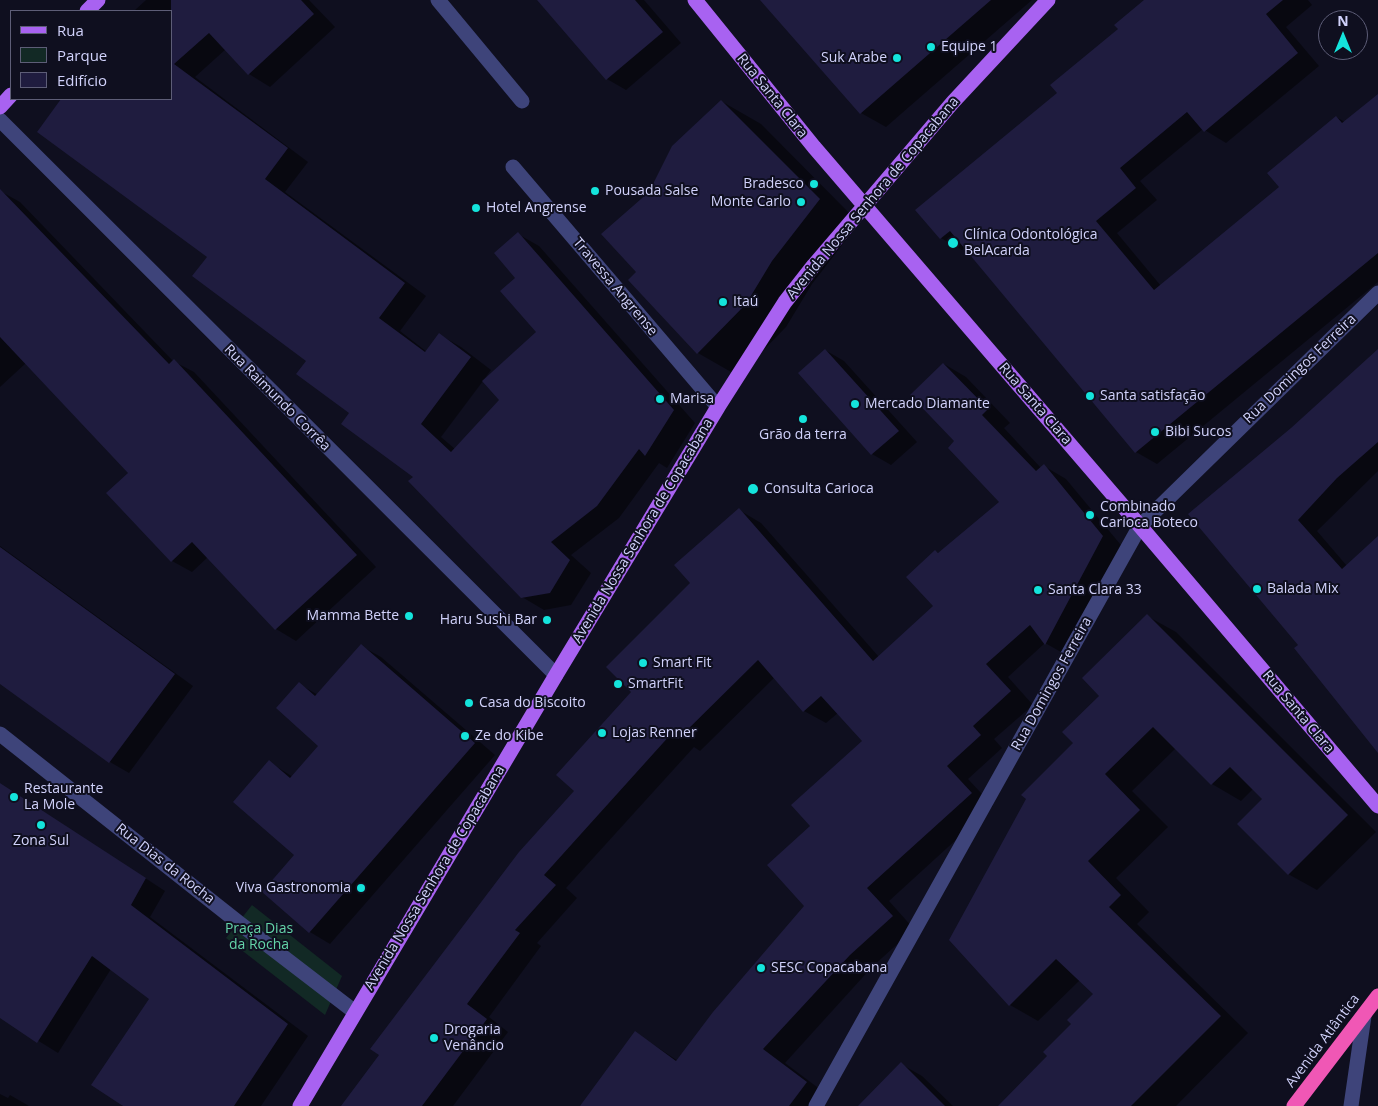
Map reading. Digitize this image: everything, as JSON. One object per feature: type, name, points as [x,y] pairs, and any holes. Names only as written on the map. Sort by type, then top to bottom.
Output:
[{"type":"highway","name":"Avenida Atlântica","points":[[1294,1106],[1378,996]]},
{"type":"main road","points":[[88,10],[98,0]]},
{"type":"main road","name":"Rua Santa Clara","points":[[695,0],[814,147],[1378,806]]},
{"type":"main road","name":"Avenida Nossa Senhora de Copacabana","points":[[300,1106],[556,675],[718,407],[785,302],[864,205],[953,102],[1048,0]]},
{"type":"main road","points":[[0,108],[10,96]]},
{"type":"street","points":[[438,0],[522,101]]},
{"type":"street","name":"Rua Raimundo Corrêa","points":[[0,120],[556,675]]},
{"type":"street","name":"Travessa Angrense","points":[[513,166],[718,407]]},
{"type":"street","name":"Rua Domingos Ferreira","points":[[816,1106],[1140,526],[1378,294]]},
{"type":"street","name":"Rua Dias da Rocha","points":[[0,734],[355,1012]]},
{"type":"street","points":[[1351,1106],[1364,1016]]},
{"type":"green space","name":"Praça Dias da Rocha","points":[[252,905],[342,976],[325,1015],[226,938]]},
{"type":"building","points":[[171,0],[301,0],[314,14],[248,75],[209,33],[174,64],[288,148],[265,179],[405,283],[379,318],[425,352],[439,333],[471,357],[421,424],[451,452],[499,400],[482,381],[536,332],[500,291],[515,278],[494,253],[518,232],[674,410],[645,456],[639,449],[597,506],[551,542],[570,560],[550,593],[521,598],[408,481],[413,477],[341,424],[349,413],[296,374],[306,361],[192,276],[207,257],[37,132],[60,100],[172,100]]},
{"type":"building","points":[[537,0],[635,0],[663,32],[606,80]]},
{"type":"building","points":[[760,0],[991,0],[860,114]]},
{"type":"building","points":[[1144,0],[1283,0],[1266,14],[1298,53],[1204,132],[1187,112],[1120,168],[1136,188],[1096,221],[1154,290],[1279,187],[1267,173],[1336,116],[1342,123],[1378,94],[1378,253],[1135,453],[950,231],[940,239],[915,210],[1057,93],[1050,85],[1118,29],[1114,25]]},
{"type":"building","points":[[721,100],[820,199],[772,261],[746,304],[697,354],[628,280],[636,272],[601,234],[649,192],[672,146]]},
{"type":"building","points":[[0,189],[169,364],[174,359],[357,555],[275,630],[192,542],[171,562],[106,493],[128,473],[0,337]]},
{"type":"building","points":[[825,349],[899,431],[871,455],[798,373]]},
{"type":"building","points":[[1378,349],[1378,442],[1337,478],[1298,520],[1342,569],[1378,536],[1378,753],[1294,648],[1298,645],[1188,514],[1291,428]]},
{"type":"building","points":[[943,363],[988,409],[982,415],[1036,471],[1044,464],[1103,536],[1045,645],[1030,625],[986,664],[1011,691],[973,726],[981,735],[947,766],[972,793],[867,888],[893,916],[850,955],[763,1049],[807,1082],[789,1106],[580,1106],[635,1031],[676,1061],[713,1012],[804,906],[767,865],[810,826],[791,805],[862,741],[821,696],[803,712],[758,660],[678,739],[672,733],[544,875],[556,885],[515,930],[520,933],[467,1004],[487,1019],[422,1106],[341,1106],[379,1055],[370,1049],[519,852],[574,791],[556,775],[631,692],[606,667],[690,583],[674,565],[739,508],[873,661],[933,606],[906,577],[935,550],[938,553],[999,502],[948,448],[954,441],[910,395]]},
{"type":"building","points":[[0,547],[175,674],[109,763],[0,684]]},
{"type":"building","points":[[1147,614],[1348,815],[1288,875],[1237,824],[1262,799],[1230,767],[1211,785],[1153,727],[1105,774],[1140,810],[1088,861],[1121,895],[1109,907],[1221,1016],[1131,1106],[998,1106],[1047,1056],[1043,1052],[1071,1024],[1067,1020],[1093,994],[1056,959],[1009,1006],[949,940],[1026,799],[1021,795],[1073,743],[1062,732],[1099,696],[1082,678]]},
{"type":"building","points":[[361,644],[475,743],[309,933],[262,892],[294,855],[233,802],[269,760],[290,778],[318,746],[276,708],[299,682],[315,696]]},
{"type":"building","points":[[0,783],[146,878],[131,905],[288,1024],[234,1106],[123,1106],[91,1085],[149,999],[92,956],[37,1043],[0,1018]]},
{"type":"building","points":[[901,1062],[945,1106],[858,1106]]},
{"type":"place","name":"Equipe 1","points":[[931,47]]},
{"type":"place","name":"Suk Arabe","points":[[897,58]]},
{"type":"place","name":"Bradesco","points":[[814,184]]},
{"type":"place","name":"Pousada Salse","points":[[595,191]]},
{"type":"place","name":"Monte Carlo","points":[[801,202]]},
{"type":"place","name":"Hotel Angrense","points":[[476,208]]},
{"type":"place","name":"Clínica Odontológica BelAcarda","points":[[953,243]]},
{"type":"place","name":"Itaú","points":[[723,302]]},
{"type":"place","name":"Santa satisfação","points":[[1090,396]]},
{"type":"place","name":"Marisa","points":[[660,399]]},
{"type":"place","name":"Mercado Diamante","points":[[855,404]]},
{"type":"place","name":"Grão da terra","points":[[803,419]]},
{"type":"place","name":"Bibi Sucos","points":[[1155,432]]},
{"type":"place","name":"Consulta Carioca","points":[[753,489]]},
{"type":"place","name":"Combinado Carioca Boteco","points":[[1090,515]]},
{"type":"place","name":"Balada Mix","points":[[1257,589]]},
{"type":"place","name":"Santa Clara 33","points":[[1038,590]]},
{"type":"place","name":"Mamma Bette","points":[[409,616]]},
{"type":"place","name":"Haru Sushi Bar","points":[[547,620]]},
{"type":"place","name":"Smart Fit","points":[[643,663]]},
{"type":"place","name":"SmartFit","points":[[618,684]]},
{"type":"place","name":"Casa do Biscoito","points":[[469,703]]},
{"type":"place","name":"Lojas Renner","points":[[602,733]]},
{"type":"place","name":"Ze do Kibe","points":[[465,736]]},
{"type":"place","name":"Restaurante La Mole","points":[[14,797]]},
{"type":"place","name":"Zona Sul","points":[[41,825]]},
{"type":"place","name":"Viva Gastronomia","points":[[361,888]]},
{"type":"place","name":"SESC Copacabana","points":[[761,968]]},
{"type":"place","name":"Drogaria Venâncio","points":[[434,1038]]}]
